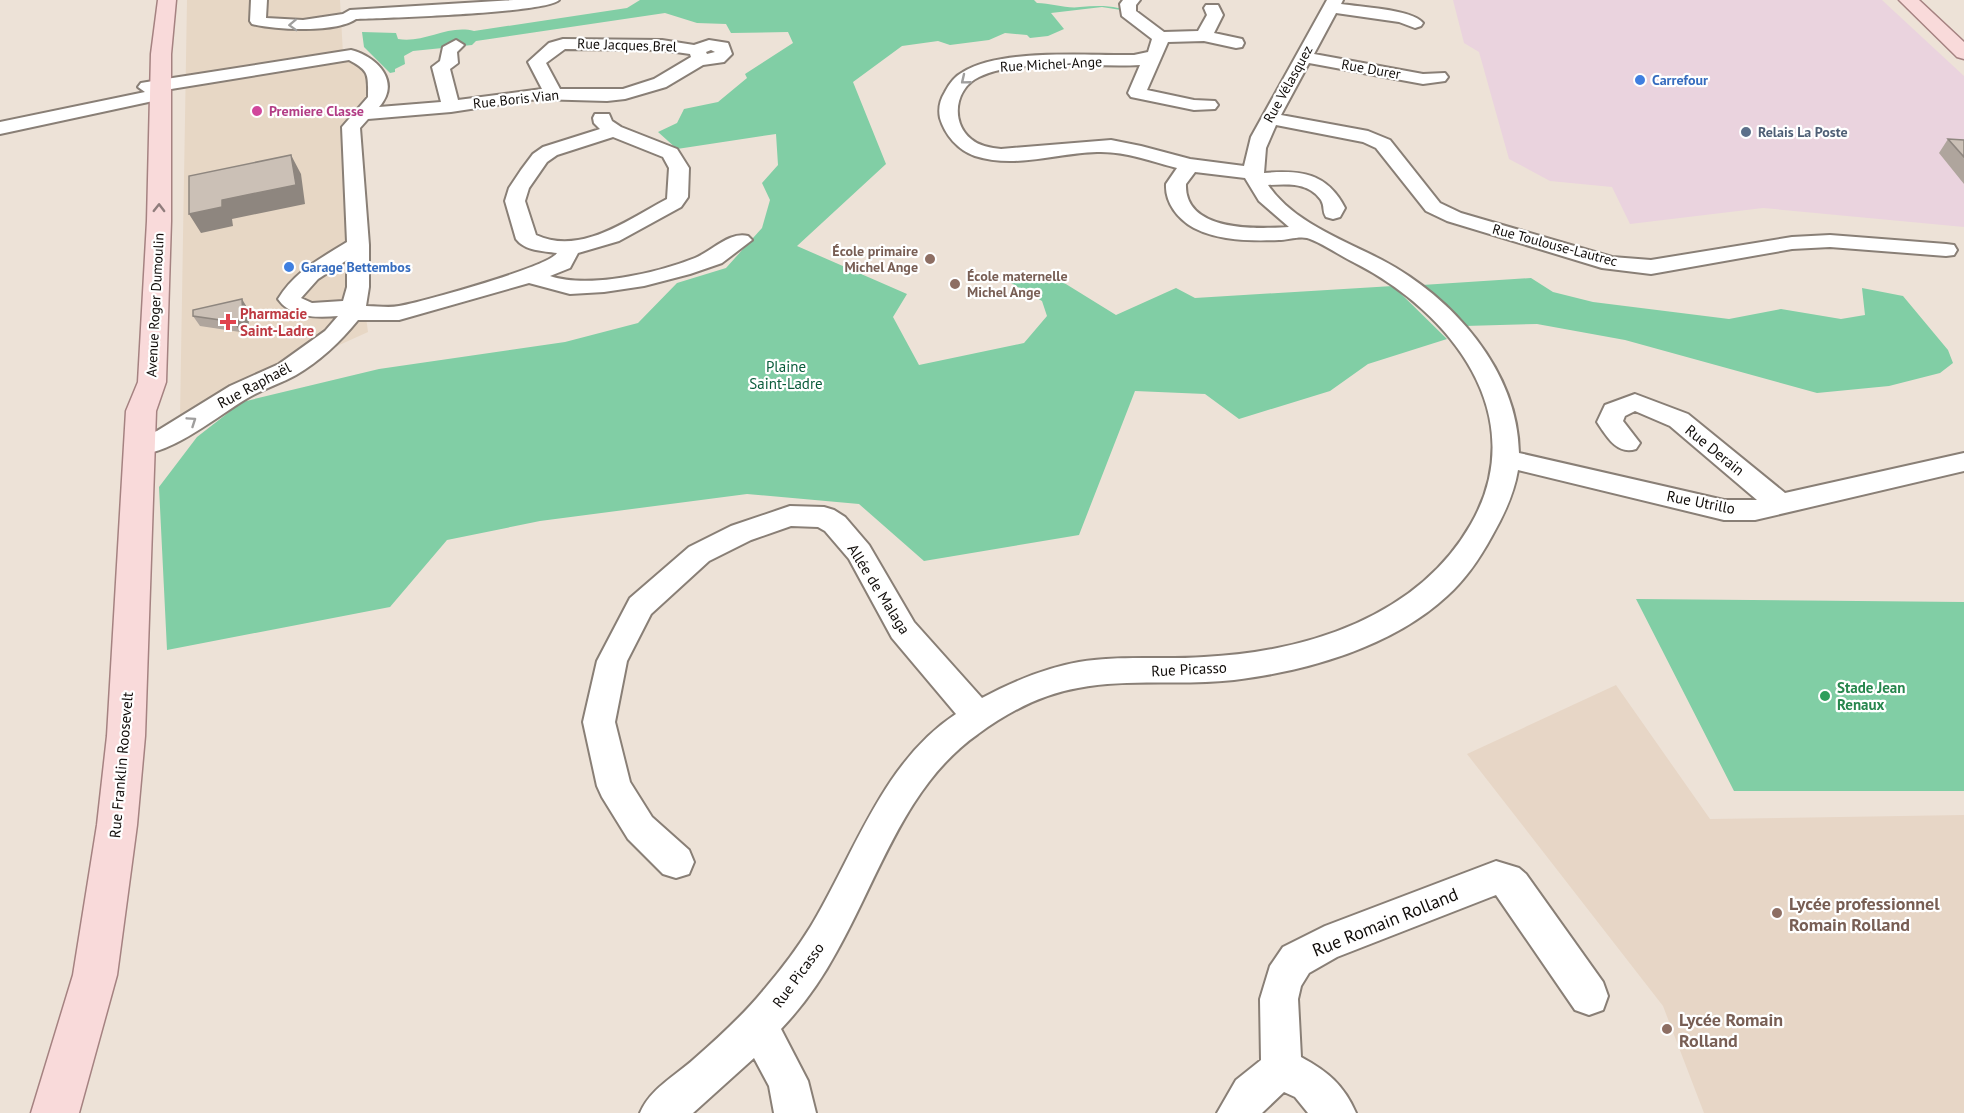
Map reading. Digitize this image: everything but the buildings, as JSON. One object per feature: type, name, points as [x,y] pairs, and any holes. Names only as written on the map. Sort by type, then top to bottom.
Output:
[{"type":"main road","name":"Avenue Roger Dumoulin","points":[[140,429],[130,380],[153,91],[153,0]]},
{"type":"main road","name":"Avenue Roger Dumoulin","points":[[153,91],[161,54],[167,0]]},
{"type":"main road","points":[[1913,2],[1964,36]]},
{"type":"main road","points":[[1913,2],[1964,53]]},
{"type":"main road","name":"Rue Franklin Roosevelt","points":[[55,1113],[95,975],[117,825],[126,736],[140,429]]},
{"type":"street","points":[[259,0],[258,21],[290,26],[349,11],[504,6],[551,0]]},
{"type":"street","points":[[1132,0],[1128,4],[1128,13],[1160,37],[1204,36],[1236,44]]},
{"type":"street","points":[[1333,4],[1416,23]]},
{"type":"street","name":"Rue Vélasquez","points":[[1255,176],[1254,151],[1333,4]]},
{"type":"street","points":[[1204,36],[1215,15],[1212,8]]},
{"type":"street","points":[[349,11],[351,55]]},
{"type":"street","points":[[1160,37],[1157,52],[1152,57],[1137,93],[1194,105],[1209,105]]},
{"type":"street","name":"Rue Jacques Brel","points":[[553,94],[537,62],[555,46],[573,43],[662,45],[694,53]]},
{"type":"street","points":[[451,107],[441,67],[449,63],[449,51],[456,45]]},
{"type":"street","name":"Rue Boris Vian","points":[[362,114],[451,107],[553,94],[608,96],[625,94],[660,83],[694,53]]},
{"type":"street","points":[[0,128],[153,91],[351,55],[368,63],[377,74],[376,98],[351,127],[358,245],[358,287],[354,310]]},
{"type":"street","name":"Rue Michel-Ange","points":[[1152,57],[1015,64],[984,69],[963,79],[956,87],[948,104],[949,118],[955,134],[980,151],[1019,156],[1092,146],[1111,146],[1190,165],[1255,176],[1295,178],[1318,185],[1332,199],[1335,207],[1322,222]]},
{"type":"street","name":"Rue Durer","points":[[1303,57],[1423,79],[1439,77]]},
{"type":"street","points":[[608,96],[602,114],[603,123],[614,131],[670,153],[679,168],[678,197],[674,203],[660,212],[612,237],[570,249],[538,244],[527,239],[515,201],[519,188],[540,158],[550,152],[614,131]]},
{"type":"street","name":"Rue Toulouse-Lautrec","points":[[1270,118],[1368,137],[1383,144],[1433,207],[1454,217],[1610,263],[1651,267],[1802,242],[1830,241],[1946,250]]},
{"type":"street","points":[[1190,165],[1176,184],[1176,195],[1181,207],[1191,217],[1210,227],[1240,233],[1274,235],[1322,222]]},
{"type":"street","name":"Rue Picasso","points":[[661,1113],[725,1060],[784,999],[822,942],[902,793],[933,750],[977,715],[1027,689],[1079,675],[1211,670],[1246,666],[1308,653],[1346,640],[1387,621],[1429,595],[1454,571],[1470,550],[1496,505],[1508,459],[1507,434],[1494,387],[1471,348],[1432,306],[1322,222],[1277,208],[1259,188],[1255,176]]},
{"type":"street","points":[[530,276],[569,287],[607,286],[696,266],[717,257],[741,240]]},
{"type":"street","points":[[358,245],[304,279],[295,287],[289,299],[305,310],[399,313],[530,276],[562,264],[570,249]]},
{"type":"street","name":"Rue Raphaël","points":[[140,429],[166,437],[239,392],[288,369],[333,336],[354,310]]},
{"type":"street","name":"Rue Derain","points":[[1627,443],[1610,422],[1614,411],[1635,402],[1679,420],[1779,503]]},
{"type":"street","name":"Rue Utrillo","points":[[1508,459],[1724,510],[1755,510],[1964,462]]},
{"type":"street","name":"Allée de Malaga","points":[[676,862],[640,828],[614,786],[599,722],[612,661],[640,606],[699,554],[730,538],[790,516],[824,517],[834,524],[859,552],[903,630],[977,715]]},
{"type":"street","name":"Rue Romain Rolland","points":[[1281,1069],[1279,999],[1284,979],[1296,960],[1325,944],[1496,878],[1506,880],[1513,886],[1589,996]]},
{"type":"street","points":[[758,1026],[788,1081],[795,1113]]},
{"type":"street","points":[[1238,1113],[1250,1094],[1281,1069],[1310,1083],[1335,1113]]},
{"type":"shaded area","points":[[187,0],[340,0],[343,54],[364,68],[372,90],[365,107],[342,134],[368,332],[180,417]]},
{"type":"shaded area","points":[[1453,0],[1882,0],[1964,76],[1964,227],[1763,208],[1630,224],[1612,187],[1550,181],[1509,159],[1479,52],[1464,43]]},
{"type":"shaded area","name":"Lycée professionnel Romain Rolland","points":[[1616,685],[1710,819],[1964,815],[1964,1113],[1704,1113],[1663,1006],[1467,754]]},
{"type":"green space","name":"Plaine Saint-Ladre","points":[[640,0],[1034,0],[1037,3],[1070,7],[1108,6],[1118,8],[1121,7],[1121,10],[1102,7],[1051,13],[1064,29],[1048,36],[1030,38],[1027,35],[1005,33],[989,40],[950,45],[938,41],[902,46],[853,82],[886,164],[797,246],[907,294],[893,317],[919,365],[1024,343],[1047,316],[1042,301],[1011,283],[1025,276],[1061,281],[1116,315],[1176,288],[1195,298],[1393,286],[1447,339],[1368,364],[1330,391],[1239,419],[1205,394],[1135,391],[1079,535],[924,561],[859,504],[747,494],[540,521],[447,540],[390,607],[167,650],[159,487],[197,437],[242,402],[379,369],[565,342],[638,323],[677,283],[726,268],[762,228],[770,200],[762,183],[778,165],[776,134],[677,149],[658,132],[677,123],[684,109],[718,102],[747,78],[745,74],[793,43],[788,32],[731,33],[726,24],[697,23],[665,13],[476,41],[472,45],[413,51],[404,56],[405,64],[390,73],[364,47],[362,32],[396,33],[398,39],[417,39],[455,30],[474,31],[627,8]]},
{"type":"green space","points":[[1531,278],[1553,292],[1593,302],[1729,319],[1781,309],[1841,319],[1865,315],[1862,288],[1903,296],[1948,350],[1953,363],[1940,373],[1889,386],[1817,393],[1625,340],[1537,324],[1465,326],[1422,285]]},
{"type":"green space","name":"Stade Jean Renaux","points":[[1636,599],[1964,602],[1964,791],[1734,791]]},
{"type":"place","name":"Carrefour","points":[[1640,80]]},
{"type":"place","name":"Premiere Classe","points":[[257,111]]},
{"type":"place","name":"Relais La Poste","points":[[1746,132]]},
{"type":"place","name":"École primaire Michel Ange","points":[[930,259]]},
{"type":"place","name":"Garage Bettembos","points":[[289,267]]},
{"type":"place","name":"École maternelle Michel Ange","points":[[955,284]]},
{"type":"place","name":"Pharmacie Saint-Ladre","points":[[228,322]]},
{"type":"place","name":"Stade Jean Renaux","points":[[1825,696]]},
{"type":"place","name":"Lycée professionnel Romain Rolland","points":[[1777,913]]},
{"type":"place","name":"Lycée Romain Rolland","points":[[1667,1029]]}]
